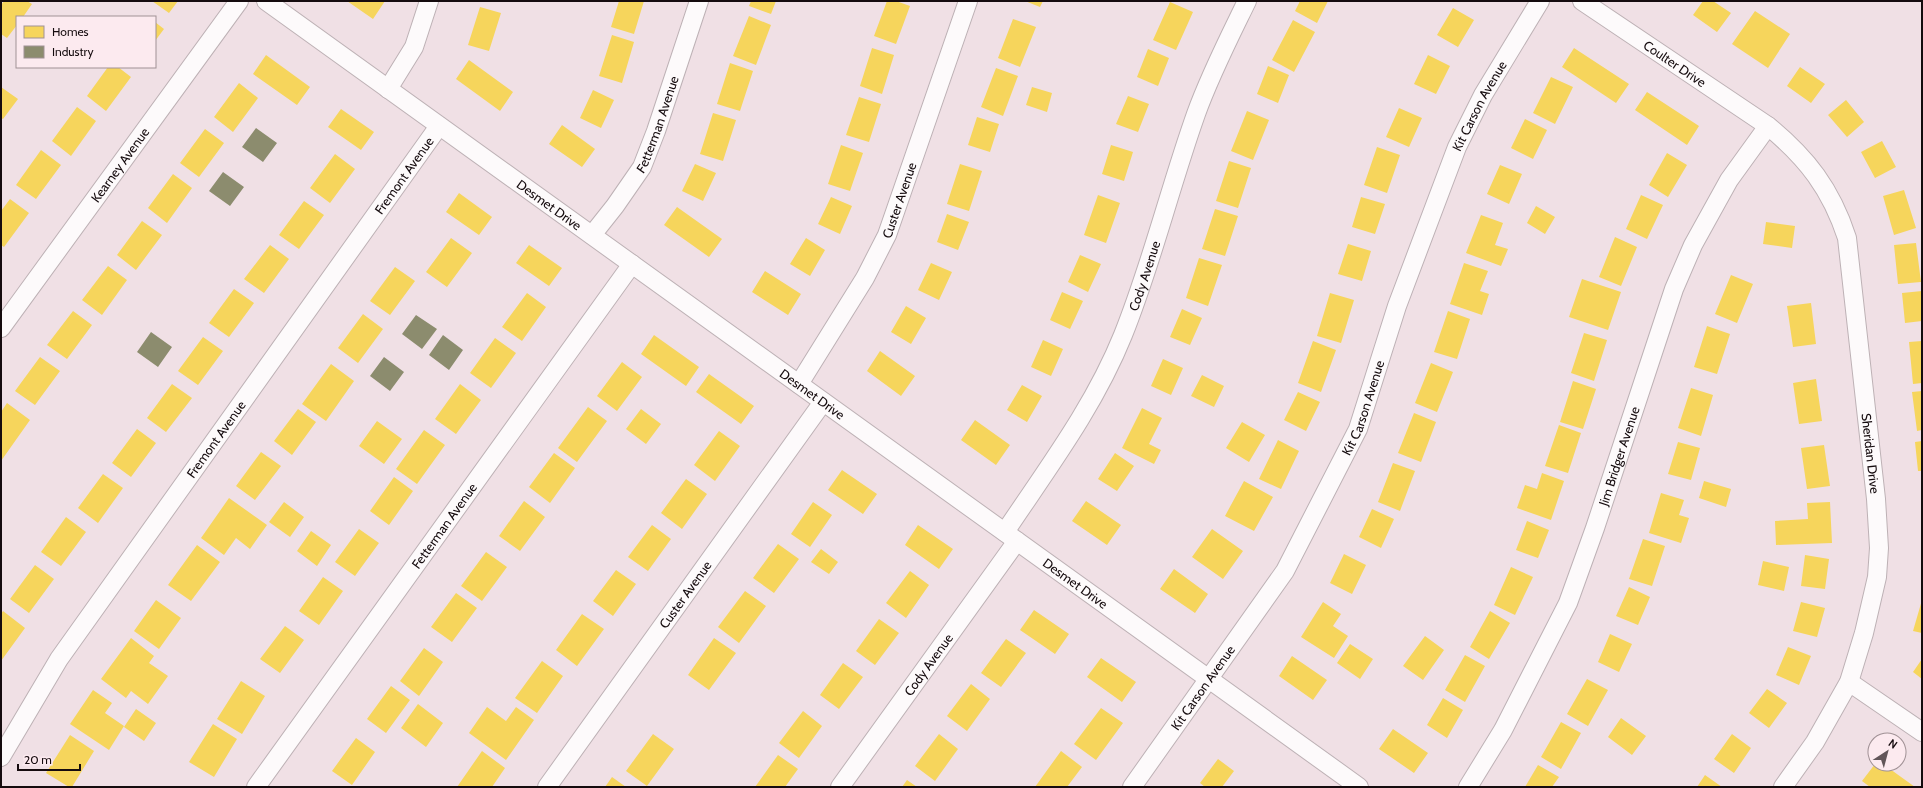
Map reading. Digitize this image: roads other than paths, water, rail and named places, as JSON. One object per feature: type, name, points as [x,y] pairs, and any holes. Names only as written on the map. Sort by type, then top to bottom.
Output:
[{"type":"street","name":"Kearney Avenue","points":[[1,328],[238,1]]},
{"type":"street","name":"Desmet Drive","points":[[266,1],[1359,787]]},
{"type":"street","points":[[388,89],[414,47],[429,1]]},
{"type":"street","name":"Fetterman Avenue","points":[[592,235],[615,206],[642,167],[656,131],[699,1]]},
{"type":"street","name":"Custer Avenue","points":[[799,384],[865,278],[887,235],[968,1]]},
{"type":"street","name":"Cody Avenue","points":[[840,787],[1011,537],[1081,418],[1106,372],[1141,287],[1197,113],[1225,46],[1247,1]]},
{"type":"street","name":"Kit Carson Avenue","points":[[1132,787],[1285,571],[1358,429],[1397,306],[1458,147],[1483,95],[1540,1]]},
{"type":"street","name":"Coulter Drive","points":[[1582,1],[1768,126]]},
{"type":"street","name":"Fremont Avenue","points":[[1,757],[59,659],[439,126]]},
{"type":"street","name":"Sheridan Drive","points":[[1768,126],[1796,150],[1810,165],[1825,187],[1840,215],[1847,238],[1876,499],[1879,548],[1876,577],[1864,633],[1849,682],[1815,742],[1783,787]]},
{"type":"street","name":"Jim Bridger Avenue","points":[[1468,787],[1503,730],[1568,603],[1595,528],[1674,289],[1693,244],[1729,180],[1768,126]]},
{"type":"street","name":"Fetterman Avenue","points":[[256,787],[632,264]]},
{"type":"street","name":"Custer Avenue","points":[[547,787],[823,402]]},
{"type":"street","points":[[1849,682],[1922,732]]}]
